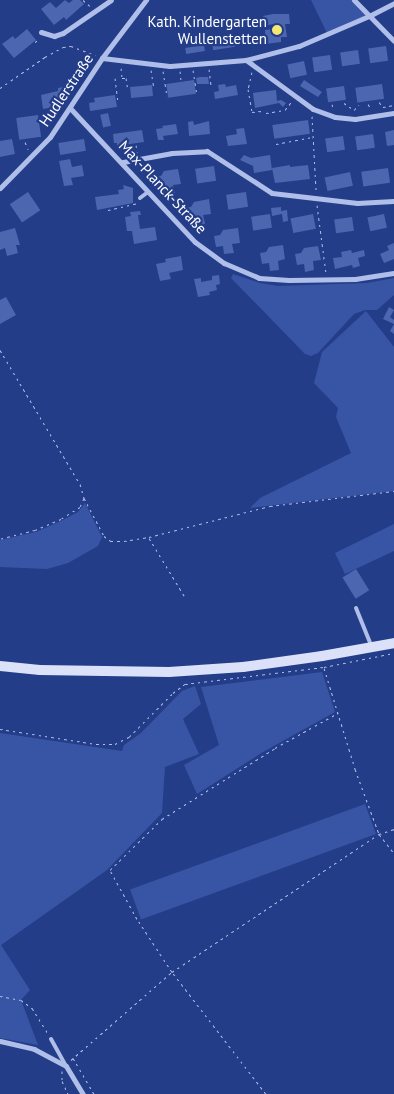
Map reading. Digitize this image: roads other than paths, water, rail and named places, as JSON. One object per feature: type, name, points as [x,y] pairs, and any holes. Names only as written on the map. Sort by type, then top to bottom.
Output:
[{"type":"street","points":[[41,32],[54,36],[63,33],[111,0]]},
{"type":"street","points":[[354,0],[394,41]]},
{"type":"street","name":"Hudlerstraße","points":[[0,188],[25,165],[51,135],[102,58],[144,1]]},
{"type":"street","points":[[102,58],[162,65],[246,60],[299,46],[369,16],[394,3]]},
{"type":"street","points":[[246,60],[313,109],[335,117],[355,119],[394,113]]},
{"type":"street","name":"Max-Planck-Straße","points":[[70,108],[123,162],[195,242],[224,263],[259,278],[289,280],[355,279],[394,273]]},
{"type":"street","points":[[123,162],[172,153],[207,150],[272,193],[358,203],[394,201]]},
{"type":"street","points":[[0,666],[40,670],[169,672],[323,662],[394,643]]},
{"type":"street","points":[[0,1041],[34,1049],[66,1066],[83,1094]]},
{"type":"lane","points":[[140,198],[149,191]]},
{"type":"lane","points":[[356,608],[372,648]]},
{"type":"lane","points":[[51,1039],[66,1066]]},
{"type":"place","name":"Kath. Kindergarten Wullenstetten","points":[[277,30]]}]
